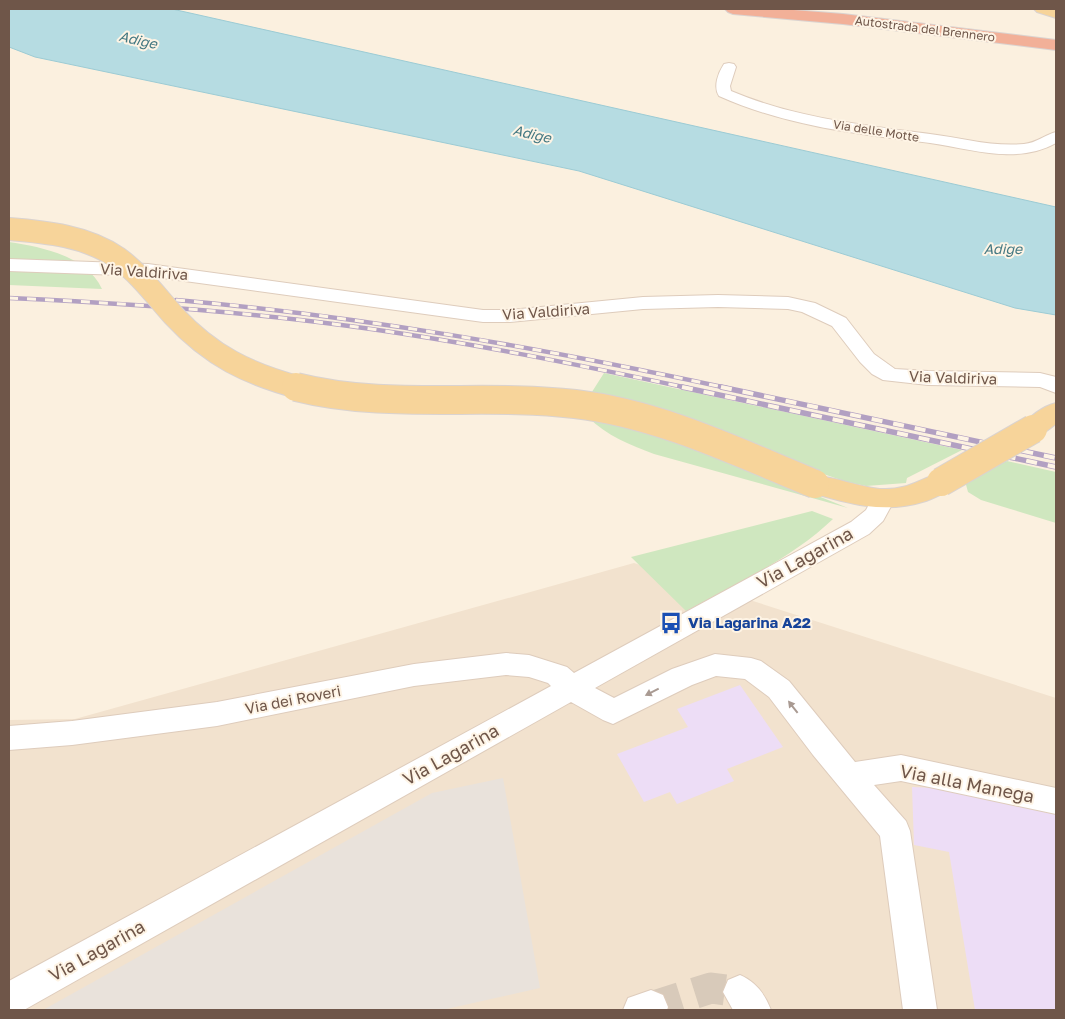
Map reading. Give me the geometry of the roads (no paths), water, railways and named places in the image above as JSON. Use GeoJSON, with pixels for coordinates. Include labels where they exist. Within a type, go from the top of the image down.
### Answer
{"type":"FeatureCollection","features":[{"type":"Feature","properties":{"kind":"highway","name":"Autostrada del Brennero"},"geometry":{"type":"LineString","coordinates":[[733,9],[1056,46]]}},
{"type":"Feature","properties":{"kind":"highway","name":"Autostrada del Brennero"},"geometry":{"type":"LineString","coordinates":[[802,9],[1056,36]]}},
{"type":"Feature","properties":{"kind":"main road"},"geometry":{"type":"LineString","coordinates":[[1042,9],[1056,13]]}},
{"type":"Feature","properties":{"kind":"main road"},"geometry":{"type":"LineString","coordinates":[[9,229],[53,234],[80,241],[117,258],[149,287],[200,342],[218,356],[246,372],[274,382],[350,398],[529,401],[606,408],[644,417],[682,430],[814,484],[863,496],[883,499],[919,494],[1033,429],[1056,411]]}},
{"type":"Feature","properties":{"kind":"street","name":"Via delle Motte"},"geometry":{"type":"LineString","coordinates":[[729,68],[723,86],[724,93],[762,108],[844,127],[1009,150],[1037,147],[1056,137]]}},
{"type":"Feature","properties":{"kind":"street","name":"Via Valdiriva"},"geometry":{"type":"LineString","coordinates":[[9,265],[148,270],[483,316],[510,316],[681,302],[788,303],[808,307],[839,322],[867,358],[879,369],[890,375],[928,378],[1040,380],[1051,382],[1056,386]]}},
{"type":"Feature","properties":{"kind":"street","name":"Via Lagarina"},"geometry":{"type":"LineString","coordinates":[[9,1000],[860,528],[875,516],[883,499]]}},
{"type":"Feature","properties":{"kind":"street","name":"Via dei Roveri"},"geometry":{"type":"LineString","coordinates":[[9,738],[72,733],[217,714],[414,675],[506,664],[529,666],[557,675],[571,688],[613,712],[682,677],[715,665],[752,669],[779,689],[849,776]]}},
{"type":"Feature","properties":{"kind":"street","name":"Via alla Manega"},"geometry":{"type":"LineString","coordinates":[[849,776],[901,768],[1056,801]]}},
{"type":"Feature","properties":{"kind":"street"},"geometry":{"type":"LineString","coordinates":[[849,776],[895,831],[920,1010]]}},
{"type":"Feature","properties":{"kind":"water","name":"Adige"},"geometry":{"type":"Polygon","coordinates":[[[9,9],[172,9],[1056,207],[1056,315],[1015,308],[579,171],[35,57],[9,47],[9,9]]]}},
{"type":"Feature","properties":{"kind":"tunnel"},"geometry":{"type":"LineString","coordinates":[[651,1007],[711,988],[740,992]]}},
{"type":"Feature","properties":{"kind":"railway"},"geometry":{"type":"LineString","coordinates":[[9,298],[179,308],[349,326],[518,354],[688,388]]}},
{"type":"Feature","properties":{"kind":"railway"},"geometry":{"type":"LineString","coordinates":[[176,300],[315,315],[453,335],[727,388]]}},
{"type":"Feature","properties":{"kind":"railway"},"geometry":{"type":"LineString","coordinates":[[682,387],[1056,467]]}},
{"type":"Feature","properties":{"kind":"railway"},"geometry":{"type":"LineString","coordinates":[[721,387],[1056,458]]}},
{"type":"Feature","properties":{"kind":"place","name":"Via Lagarina A22"},"geometry":{"type":"Point","coordinates":[671,623]}}]}
